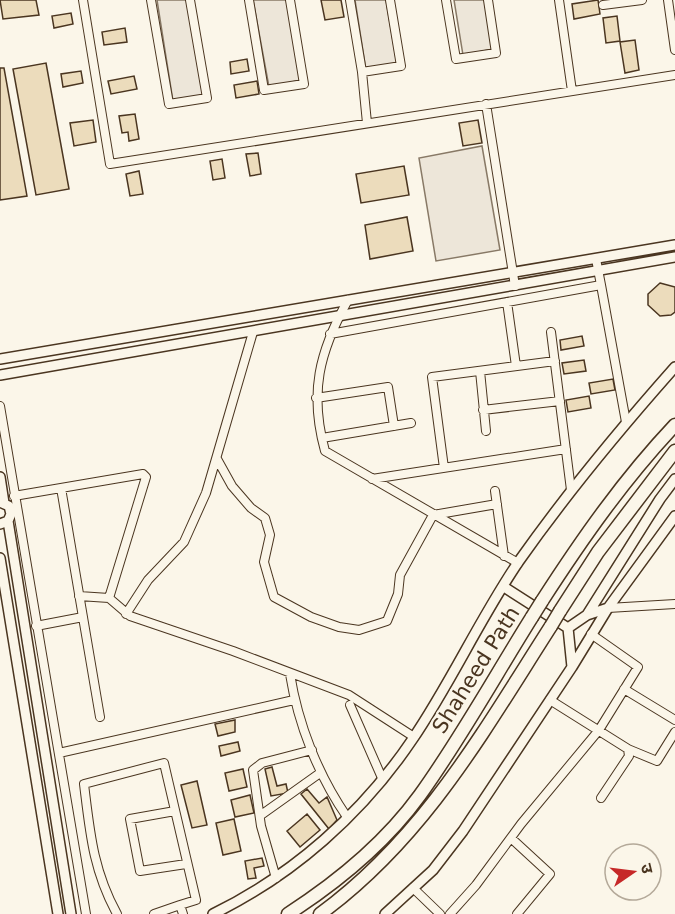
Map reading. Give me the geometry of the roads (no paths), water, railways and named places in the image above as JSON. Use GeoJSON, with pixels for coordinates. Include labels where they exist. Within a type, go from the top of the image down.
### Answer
{"type":"FeatureCollection","features":[{"type":"Feature","properties":{"kind":"highway","name":"Shaheed Path"},"geometry":{"type":"LineString","coordinates":[[288,914],[329,888],[364,856],[419,796],[585,535],[642,460],[675,425]]}},
{"type":"Feature","properties":{"kind":"highway","name":"Shaheed Path"},"geometry":{"type":"LineString","coordinates":[[320,914],[341,898],[401,843],[451,781],[598,552],[675,451]]}},
{"type":"Feature","properties":{"kind":"street"},"geometry":{"type":"LineString","coordinates":[[83,0],[110,164],[675,75]]}},
{"type":"Feature","properties":{"kind":"street"},"geometry":{"type":"LineString","coordinates":[[151,0],[169,104],[207,98],[190,0]]}},
{"type":"Feature","properties":{"kind":"street"},"geometry":{"type":"LineString","coordinates":[[249,0],[264,90],[304,84],[290,0]]}},
{"type":"Feature","properties":{"kind":"street"},"geometry":{"type":"LineString","coordinates":[[350,0],[362,72],[367,123]]}},
{"type":"Feature","properties":{"kind":"street"},"geometry":{"type":"LineString","coordinates":[[362,72],[401,66],[390,0]]}},
{"type":"Feature","properties":{"kind":"street"},"geometry":{"type":"LineString","coordinates":[[446,0],[456,59],[496,53],[488,0]]}},
{"type":"Feature","properties":{"kind":"street"},"geometry":{"type":"LineString","coordinates":[[559,0],[572,91]]}},
{"type":"Feature","properties":{"kind":"street"},"geometry":{"type":"LineString","coordinates":[[603,6],[637,0]]}},
{"type":"Feature","properties":{"kind":"street"},"geometry":{"type":"LineString","coordinates":[[668,0],[675,50]]}},
{"type":"Feature","properties":{"kind":"street"},"geometry":{"type":"LineString","coordinates":[[486,104],[515,286]]}},
{"type":"Feature","properties":{"kind":"street"},"geometry":{"type":"LineString","coordinates":[[0,359],[675,245]]}},
{"type":"Feature","properties":{"kind":"street"},"geometry":{"type":"LineString","coordinates":[[0,375],[675,257]]}},
{"type":"Feature","properties":{"kind":"street"},"geometry":{"type":"LineString","coordinates":[[596,259],[626,423]]}},
{"type":"Feature","properties":{"kind":"street"},"geometry":{"type":"LineString","coordinates":[[330,334],[601,285]]}},
{"type":"Feature","properties":{"kind":"street"},"geometry":{"type":"LineString","coordinates":[[348,300],[330,334],[317,380],[316,398],[325,451],[518,563]]}},
{"type":"Feature","properties":{"kind":"street"},"geometry":{"type":"LineString","coordinates":[[507,302],[516,366]]}},
{"type":"Feature","properties":{"kind":"street"},"geometry":{"type":"LineString","coordinates":[[277,312],[279,327]]}},
{"type":"Feature","properties":{"kind":"street"},"geometry":{"type":"LineString","coordinates":[[126,614],[148,580],[184,542],[206,493],[253,332]]}},
{"type":"Feature","properties":{"kind":"street"},"geometry":{"type":"LineString","coordinates":[[551,332],[571,490]]}},
{"type":"Feature","properties":{"kind":"street"},"geometry":{"type":"LineString","coordinates":[[444,468],[432,377],[555,361]]}},
{"type":"Feature","properties":{"kind":"street"},"geometry":{"type":"LineString","coordinates":[[213,914],[254,894],[318,847],[382,778],[414,737],[518,563],[571,490],[675,367]]}},
{"type":"Feature","properties":{"kind":"street"},"geometry":{"type":"LineString","coordinates":[[480,371],[486,431]]}},
{"type":"Feature","properties":{"kind":"street"},"geometry":{"type":"LineString","coordinates":[[316,398],[388,387],[394,426]]}},
{"type":"Feature","properties":{"kind":"street"},"geometry":{"type":"LineString","coordinates":[[483,410],[560,401]]}},
{"type":"Feature","properties":{"kind":"street"},"geometry":{"type":"LineString","coordinates":[[0,406],[86,914]]}},
{"type":"Feature","properties":{"kind":"street"},"geometry":{"type":"LineString","coordinates":[[322,438],[411,423]]}},
{"type":"Feature","properties":{"kind":"street"},"geometry":{"type":"LineString","coordinates":[[372,479],[566,449]]}},
{"type":"Feature","properties":{"kind":"street"},"geometry":{"type":"LineString","coordinates":[[217,459],[232,486],[251,508],[265,518],[270,535],[264,562],[274,597],[311,617],[339,627],[359,630],[387,621],[398,594],[400,575],[433,515]]}},
{"type":"Feature","properties":{"kind":"street"},"geometry":{"type":"LineString","coordinates":[[14,496],[143,474],[146,477],[110,598]]}},
{"type":"Feature","properties":{"kind":"street"},"geometry":{"type":"LineString","coordinates":[[0,477],[2,502],[11,510],[4,522],[71,914]]}},
{"type":"Feature","properties":{"kind":"street"},"geometry":{"type":"LineString","coordinates":[[587,615],[675,479]]}},
{"type":"Feature","properties":{"kind":"street"},"geometry":{"type":"LineString","coordinates":[[61,488],[100,717]]}},
{"type":"Feature","properties":{"kind":"street"},"geometry":{"type":"LineString","coordinates":[[495,491],[504,555]]}},
{"type":"Feature","properties":{"kind":"street"},"geometry":{"type":"LineString","coordinates":[[433,515],[497,504]]}},
{"type":"Feature","properties":{"kind":"street"},"geometry":{"type":"LineString","coordinates":[[385,914],[433,870],[463,831],[572,667],[608,608],[675,516]]}},
{"type":"Feature","properties":{"kind":"street"},"geometry":{"type":"LineString","coordinates":[[0,558],[58,914]]}},
{"type":"Feature","properties":{"kind":"street"},"geometry":{"type":"LineString","coordinates":[[611,575],[625,585]]}},
{"type":"Feature","properties":{"kind":"street"},"geometry":{"type":"LineString","coordinates":[[504,587],[568,628]]}},
{"type":"Feature","properties":{"kind":"street"},"geometry":{"type":"LineString","coordinates":[[80,596],[110,598],[126,614],[349,695],[414,737]]}},
{"type":"Feature","properties":{"kind":"street"},"geometry":{"type":"LineString","coordinates":[[568,628],[587,615],[608,608],[675,604]]}},
{"type":"Feature","properties":{"kind":"street"},"geometry":{"type":"LineString","coordinates":[[36,626],[83,617]]}},
{"type":"Feature","properties":{"kind":"street"},"geometry":{"type":"LineString","coordinates":[[568,628],[572,667]]}},
{"type":"Feature","properties":{"kind":"street"},"geometry":{"type":"LineString","coordinates":[[450,914],[599,730],[638,668],[591,634]]}},
{"type":"Feature","properties":{"kind":"street"},"geometry":{"type":"LineString","coordinates":[[290,674],[294,700],[320,773],[347,817]]}},
{"type":"Feature","properties":{"kind":"street"},"geometry":{"type":"LineString","coordinates":[[624,689],[675,720]]}},
{"type":"Feature","properties":{"kind":"street"},"geometry":{"type":"LineString","coordinates":[[58,753],[294,700]]}},
{"type":"Feature","properties":{"kind":"street"},"geometry":{"type":"LineString","coordinates":[[550,700],[628,748],[657,761],[675,732]]}},
{"type":"Feature","properties":{"kind":"street"},"geometry":{"type":"LineString","coordinates":[[350,705],[382,778]]}},
{"type":"Feature","properties":{"kind":"street"},"geometry":{"type":"LineString","coordinates":[[601,798],[628,756],[628,748]]}},
{"type":"Feature","properties":{"kind":"street"},"geometry":{"type":"LineString","coordinates":[[276,878],[261,826],[254,781],[255,767],[262,763],[312,750]]}},
{"type":"Feature","properties":{"kind":"street"},"geometry":{"type":"LineString","coordinates":[[117,914],[103,889],[93,854],[84,784],[164,763],[196,900],[181,910],[154,914]]}},
{"type":"Feature","properties":{"kind":"street"},"geometry":{"type":"LineString","coordinates":[[261,815],[320,773]]}},
{"type":"Feature","properties":{"kind":"street"},"geometry":{"type":"LineString","coordinates":[[175,811],[130,819],[140,871],[186,864]]}},
{"type":"Feature","properties":{"kind":"street"},"geometry":{"type":"LineString","coordinates":[[512,839],[550,874],[517,914]]}},
{"type":"Feature","properties":{"kind":"street"},"geometry":{"type":"LineString","coordinates":[[413,888],[440,914]]}}]}
